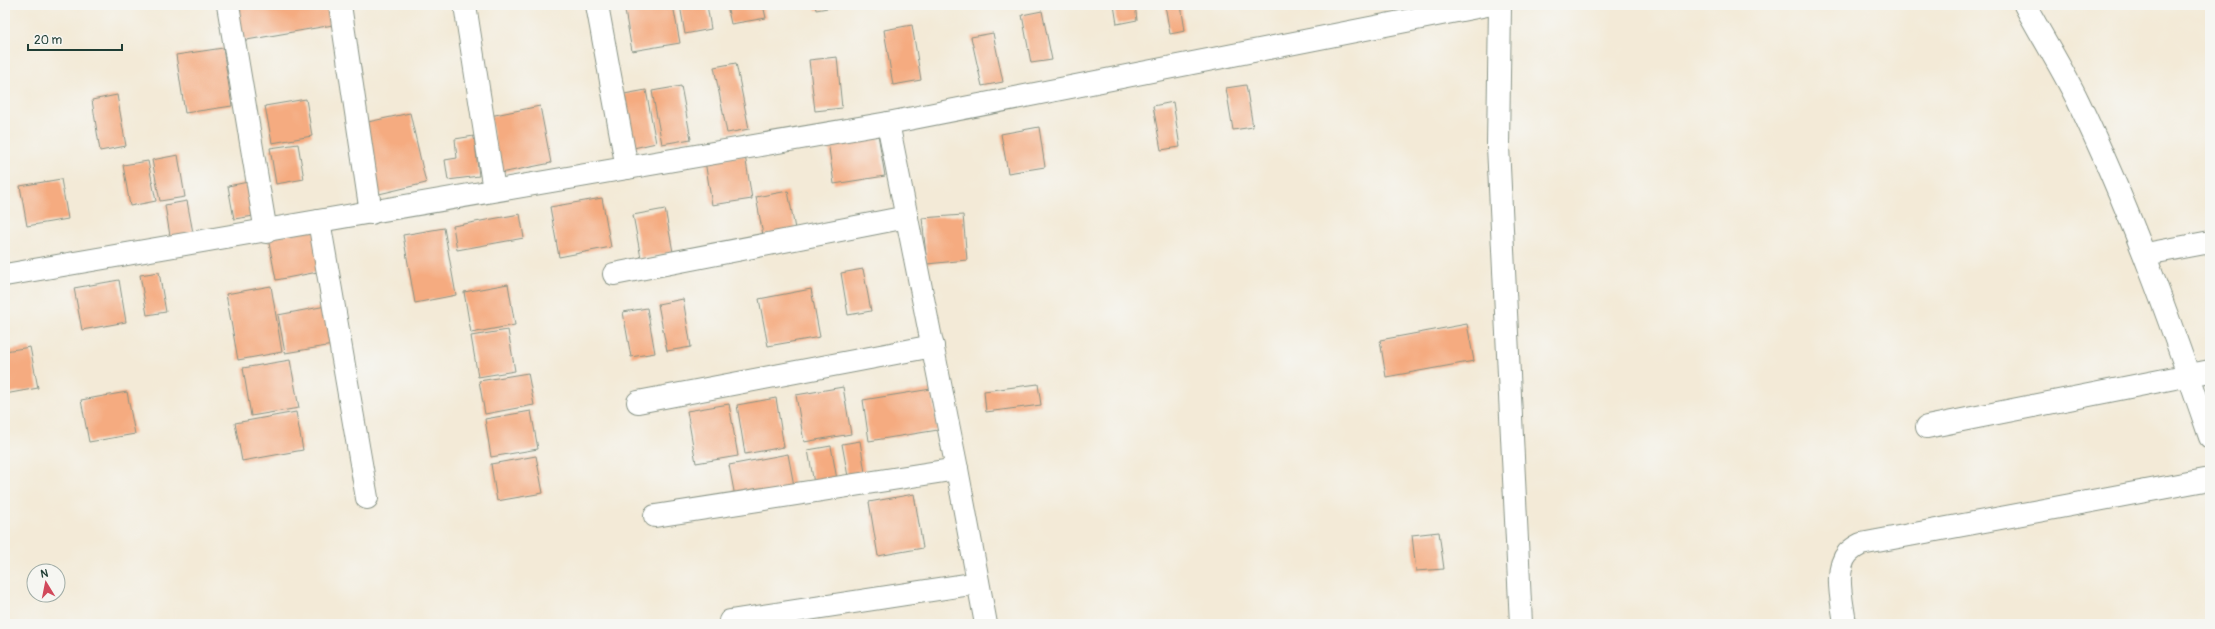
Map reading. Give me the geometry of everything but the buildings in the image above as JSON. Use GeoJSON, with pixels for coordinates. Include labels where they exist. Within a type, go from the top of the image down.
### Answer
{"type":"FeatureCollection","features":[{"type":"Feature","properties":{"kind":"street"},"geometry":{"type":"LineString","coordinates":[[228,5],[266,232]]}},
{"type":"Feature","properties":{"kind":"street"},"geometry":{"type":"LineString","coordinates":[[340,5],[371,213]]}},
{"type":"Feature","properties":{"kind":"street"},"geometry":{"type":"LineString","coordinates":[[465,5],[494,190]]}},
{"type":"Feature","properties":{"kind":"street"},"geometry":{"type":"LineString","coordinates":[[597,5],[627,168]]}},
{"type":"Feature","properties":{"kind":"street"},"geometry":{"type":"LineString","coordinates":[[5,275],[266,232],[319,221],[494,190],[888,124],[1487,5]]}},
{"type":"Feature","properties":{"kind":"street"},"geometry":{"type":"LineString","coordinates":[[1500,5],[1498,146],[1521,624]]}},
{"type":"Feature","properties":{"kind":"street"},"geometry":{"type":"LineString","coordinates":[[2025,5],[2077,99],[2146,254],[2210,437]]}},
{"type":"Feature","properties":{"kind":"street"},"geometry":{"type":"LineString","coordinates":[[888,124],[933,346],[986,624]]}},
{"type":"Feature","properties":{"kind":"street"},"geometry":{"type":"LineString","coordinates":[[614,274],[907,217]]}},
{"type":"Feature","properties":{"kind":"street"},"geometry":{"type":"LineString","coordinates":[[319,221],[367,498]]}},
{"type":"Feature","properties":{"kind":"street"},"geometry":{"type":"LineString","coordinates":[[2146,254],[2210,242]]}},
{"type":"Feature","properties":{"kind":"street"},"geometry":{"type":"LineString","coordinates":[[638,402],[933,346]]}},
{"type":"Feature","properties":{"kind":"street"},"geometry":{"type":"LineString","coordinates":[[1927,427],[2210,371]]}},
{"type":"Feature","properties":{"kind":"street"},"geometry":{"type":"LineString","coordinates":[[655,516],[957,469]]}},
{"type":"Feature","properties":{"kind":"street"},"geometry":{"type":"LineString","coordinates":[[1845,624],[1841,578],[1842,562],[1849,552],[1861,544],[2210,479]]}},
{"type":"Feature","properties":{"kind":"street"},"geometry":{"type":"LineString","coordinates":[[730,621],[978,582]]}}]}
